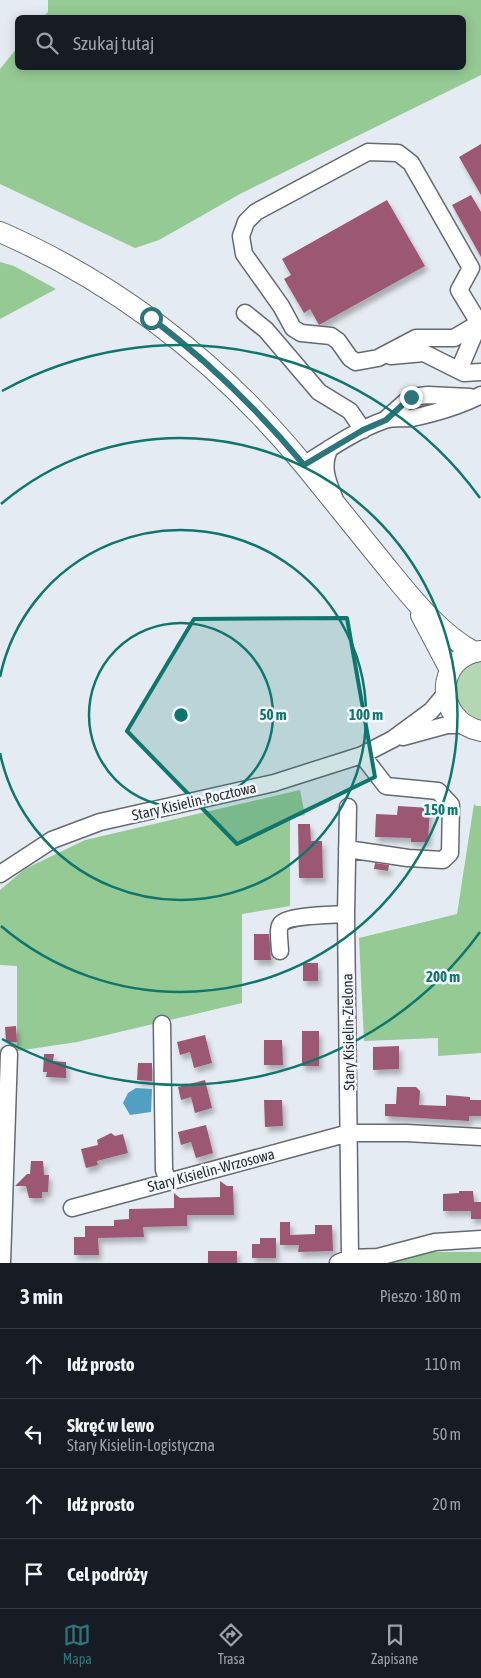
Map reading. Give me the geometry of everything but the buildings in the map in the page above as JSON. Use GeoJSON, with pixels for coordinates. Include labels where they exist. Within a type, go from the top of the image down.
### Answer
{"type":"FeatureCollection","features":[{"type":"Feature","properties":{"kind":"main road"},"geometry":{"type":"LineString","coordinates":[[0,232],[92,279],[120,296],[203,359],[269,424],[410,596],[456,640],[478,651]]}},
{"type":"Feature","properties":{"kind":"main road"},"geometry":{"type":"LineString","coordinates":[[410,596],[450,670]]}},
{"type":"Feature","properties":{"kind":"main road"},"geometry":{"type":"LineString","coordinates":[[472,728],[455,717],[448,705],[446,683],[450,670],[464,656],[478,651]]}},
{"type":"Feature","properties":{"kind":"street"},"geometry":{"type":"LineString","coordinates":[[480,323],[460,290],[476,268],[412,163],[398,153],[368,152],[256,212],[246,222],[241,236],[244,254],[281,306],[293,328],[301,333],[330,336],[338,341],[350,358],[356,362],[424,353],[464,373],[481,372]]}},
{"type":"Feature","properties":{"kind":"street"},"geometry":{"type":"LineString","coordinates":[[245,313],[266,330],[319,392],[350,411],[363,430]]}},
{"type":"Feature","properties":{"kind":"street"},"geometry":{"type":"LineString","coordinates":[[378,358],[416,338],[454,338],[480,323]]}},
{"type":"Feature","properties":{"kind":"street"},"geometry":{"type":"LineString","coordinates":[[459,370],[480,323]]}},
{"type":"Feature","properties":{"kind":"street"},"geometry":{"type":"LineString","coordinates":[[386,420],[411,397],[428,395],[479,396]]}},
{"type":"Feature","properties":{"kind":"street"},"geometry":{"type":"LineString","coordinates":[[304,465],[330,448],[386,420],[411,418],[456,407],[479,396]]}},
{"type":"Feature","properties":{"kind":"street"},"geometry":{"type":"LineString","coordinates":[[330,448],[325,461],[325,469],[339,508]]}},
{"type":"Feature","properties":{"kind":"street","name":"Stary Kisielin-Pocztowa"},"geometry":{"type":"LineString","coordinates":[[0,874],[52,840],[100,822],[274,783],[362,755],[393,739],[431,710],[446,693]]}},
{"type":"Feature","properties":{"kind":"street","name":"Stary Kisielin-Pocztowa"},"geometry":{"type":"LineString","coordinates":[[393,739],[447,725],[472,728]]}},
{"type":"Feature","properties":{"kind":"street"},"geometry":{"type":"LineString","coordinates":[[347,849],[408,858],[442,860],[450,853],[451,805],[438,791],[386,786],[362,755]]}},
{"type":"Feature","properties":{"kind":"street","name":"Stary Kisielin-Zielona"},"geometry":{"type":"LineString","coordinates":[[344,1261],[349,1133],[346,914],[348,806]]}},
{"type":"Feature","properties":{"kind":"street"},"geometry":{"type":"LineString","coordinates":[[280,951],[279,926],[282,922],[294,918],[346,914]]}},
{"type":"Feature","properties":{"kind":"street"},"geometry":{"type":"LineString","coordinates":[[162,1024],[164,1170],[168,1182]]}},
{"type":"Feature","properties":{"kind":"street"},"geometry":{"type":"LineString","coordinates":[[2,1263],[9,1054]]}},
{"type":"Feature","properties":{"kind":"street","name":"Stary Kisielin-Wrzosowa"},"geometry":{"type":"LineString","coordinates":[[72,1208],[349,1133],[406,1133],[481,1137]]}},
{"type":"Feature","properties":{"kind":"street"},"geometry":{"type":"LineString","coordinates":[[344,1261],[378,1257],[435,1242],[481,1239]]}},
{"type":"Feature","properties":{"kind":"highlighted area"},"geometry":{"type":"Polygon","coordinates":[[[347,618],[375,777],[237,844],[127,731],[194,619],[347,618]]]}},
{"type":"Feature","properties":{"kind":"green space"},"geometry":{"type":"Polygon","coordinates":[[[48,0],[481,0],[481,75],[240,194],[159,240],[135,248],[0,184],[0,69],[15,50],[15,70],[466,70],[466,15],[45,15],[48,12],[48,0]]]}},
{"type":"Feature","properties":{"kind":"green space"},"geometry":{"type":"Polygon","coordinates":[[[0,262],[14,266],[56,289],[0,319],[0,262]]]}},
{"type":"Feature","properties":{"kind":"green space"},"geometry":{"type":"Polygon","coordinates":[[[481,660],[481,724],[477,723],[456,702],[460,675],[467,667],[481,660]]]}},
{"type":"Feature","properties":{"kind":"green space"},"geometry":{"type":"Polygon","coordinates":[[[300,790],[305,815],[290,818],[290,906],[242,914],[242,1003],[77,1042],[17,1051],[17,966],[0,965],[0,890],[25,869],[85,840],[300,790]]]}},
{"type":"Feature","properties":{"kind":"green space"},"geometry":{"type":"Polygon","coordinates":[[[474,804],[481,806],[481,1053],[438,1056],[438,1038],[364,1041],[359,938],[457,914],[474,804]]]}},
{"type":"Feature","properties":{"kind":"green space"},"geometry":{"type":"Polygon","coordinates":[[[433,1252],[481,1252],[481,1263],[347,1263],[433,1252]]]}},
{"type":"Feature","properties":{"kind":"water"},"geometry":{"type":"Polygon","coordinates":[[[136,1088],[152,1089],[151,1112],[130,1115],[123,1103],[128,1093],[136,1088]]]}},
{"type":"Feature","properties":{"kind":"route"},"geometry":{"type":"LineString","coordinates":[[151,318],[203,359],[275,430],[304,465],[333,446],[386,420],[411,397]]}}]}
